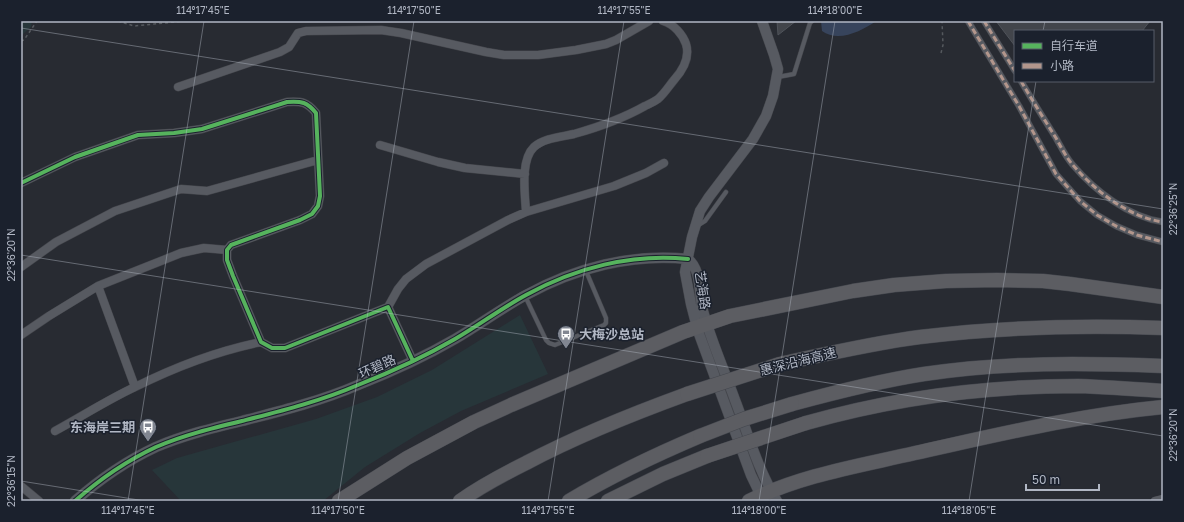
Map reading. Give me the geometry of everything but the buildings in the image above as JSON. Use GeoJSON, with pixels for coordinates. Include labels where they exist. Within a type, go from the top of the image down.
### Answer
{"type":"FeatureCollection","features":[{"type":"Feature","properties":{"kind":"highway"},"geometry":{"type":"LineString","coordinates":[[340,501],[408,458],[474,422],[702,325],[749,312],[830,295],[894,285],[946,281],[1043,281],[1159,296]]}},
{"type":"Feature","properties":{"kind":"highway","name":"惠深沿海高速"},"geometry":{"type":"LineString","coordinates":[[460,501],[472,492],[510,471],[563,444],[617,420],[687,394],[780,364],[848,349],[919,337],[986,330],[1056,326],[1163,328]]}},
{"type":"Feature","properties":{"kind":"highway"},"geometry":{"type":"LineString","coordinates":[[569,501],[598,484],[649,458],[700,436],[744,419],[858,386],[924,374],[989,367],[1058,364],[1163,366]]}},
{"type":"Feature","properties":{"kind":"highway"},"geometry":{"type":"LineString","coordinates":[[608,501],[663,474],[707,456],[806,423],[854,411],[900,402],[984,391],[1038,387],[1079,386],[1163,391]]}},
{"type":"Feature","properties":{"kind":"highway"},"geometry":{"type":"LineString","coordinates":[[764,498],[817,476],[1027,428],[1094,416],[1159,408]]}},
{"type":"Feature","properties":{"kind":"street"},"geometry":{"type":"LineString","coordinates":[[178,87],[280,52],[289,47],[298,33],[306,31],[381,30],[504,55],[538,55],[606,44],[649,21]]}},
{"type":"Feature","properties":{"kind":"street"},"geometry":{"type":"LineString","coordinates":[[526,212],[525,174],[528,157],[534,147],[544,141],[620,120],[658,98],[679,75],[686,60],[687,50],[685,41],[679,32],[664,21]]}},
{"type":"Feature","properties":{"kind":"street"},"geometry":{"type":"LineString","coordinates":[[688,259],[700,211],[745,150],[760,127],[770,104],[777,77],[776,62],[762,21]]}},
{"type":"Feature","properties":{"kind":"street"},"geometry":{"type":"LineString","coordinates":[[968,21],[1020,106],[1056,174],[1080,201],[1097,215],[1116,226],[1137,235],[1163,242]]}},
{"type":"Feature","properties":{"kind":"street"},"geometry":{"type":"LineString","coordinates":[[984,21],[1014,70]]}},
{"type":"Feature","properties":{"kind":"street"},"geometry":{"type":"LineString","coordinates":[[1022,82],[1071,163],[1095,187],[1109,199],[1126,208],[1144,217],[1163,222]]}},
{"type":"Feature","properties":{"kind":"street"},"geometry":{"type":"LineString","coordinates":[[21,183],[76,157],[138,135],[174,133],[202,129],[287,102],[299,101],[310,105],[316,113],[320,196],[318,206],[312,214],[300,220],[231,245],[226,250]]}},
{"type":"Feature","properties":{"kind":"street"},"geometry":{"type":"LineString","coordinates":[[380,145],[438,162],[465,168],[525,174]]}},
{"type":"Feature","properties":{"kind":"street"},"geometry":{"type":"LineString","coordinates":[[21,267],[56,242],[115,211],[181,189],[207,191],[318,160]]}},
{"type":"Feature","properties":{"kind":"street"},"geometry":{"type":"LineString","coordinates":[[226,250],[227,260],[233,276],[261,342],[272,348],[284,348],[388,307],[398,289],[406,279],[426,264],[526,212],[614,186],[646,173],[664,163]]}},
{"type":"Feature","properties":{"kind":"street"},"geometry":{"type":"LineString","coordinates":[[21,335],[98,286],[181,253],[204,248],[226,250]]}},
{"type":"Feature","properties":{"kind":"street","name":"环碧路"},"geometry":{"type":"LineString","coordinates":[[75,501],[111,472],[156,447],[195,433],[280,411],[330,396],[382,375],[454,340],[525,296],[559,279],[585,270],[636,259],[688,259]]}},
{"type":"Feature","properties":{"kind":"street","name":"艺海路"},"geometry":{"type":"LineString","coordinates":[[688,259],[692,262],[696,269],[701,301],[702,325],[751,475],[764,498]]}},
{"type":"Feature","properties":{"kind":"street"},"geometry":{"type":"LineString","coordinates":[[98,286],[135,387]]}},
{"type":"Feature","properties":{"kind":"street"},"geometry":{"type":"LineString","coordinates":[[388,307],[413,361]]}},
{"type":"Feature","properties":{"kind":"street"},"geometry":{"type":"LineString","coordinates":[[54,431],[135,387],[199,359],[231,348],[261,342]]}},
{"type":"Feature","properties":{"kind":"street"},"geometry":{"type":"LineString","coordinates":[[21,486],[39,501]]}},
{"type":"Feature","properties":{"kind":"street"},"geometry":{"type":"LineString","coordinates":[[1155,501],[1163,499]]}},
{"type":"Feature","properties":{"kind":"lane"},"geometry":{"type":"LineString","coordinates":[[777,77],[794,74],[812,21]]}},
{"type":"Feature","properties":{"kind":"lane"},"geometry":{"type":"LineString","coordinates":[[695,227],[705,221],[726,192]]}},
{"type":"Feature","properties":{"kind":"lane"},"geometry":{"type":"LineString","coordinates":[[525,296],[546,340],[551,344],[555,345],[604,325],[606,323],[606,318],[585,270]]}},
{"type":"Feature","properties":{"kind":"path"},"geometry":{"type":"LineString","coordinates":[[21,40],[24,40],[37,21]]}},
{"type":"Feature","properties":{"kind":"path"},"geometry":{"type":"LineString","coordinates":[[118,21],[134,26],[185,21]]}},
{"type":"Feature","properties":{"kind":"path"},"geometry":{"type":"LineString","coordinates":[[941,53],[943,45],[942,21]]}},
{"type":"Feature","properties":{"kind":"shaded area"},"geometry":{"type":"Polygon","coordinates":[[[21,21],[32,21],[31,27],[22,35],[21,21]]]}},
{"type":"Feature","properties":{"kind":"shaded area"},"geometry":{"type":"Polygon","coordinates":[[[520,315],[548,374],[461,411],[420,433],[365,467],[323,501],[181,501],[152,470],[177,458],[316,419],[377,397],[432,370],[520,315]]]}},
{"type":"Feature","properties":{"kind":"water"},"geometry":{"type":"Polygon","coordinates":[[[821,21],[876,21],[857,32],[842,36],[835,36],[822,31],[821,21]]]}},
{"type":"Feature","properties":{"kind":"marked path"},"geometry":{"type":"LineString","coordinates":[[968,21],[1019,106],[1056,174],[1080,201],[1097,215],[1116,226],[1137,235],[1163,242]]}},
{"type":"Feature","properties":{"kind":"marked path"},"geometry":{"type":"LineString","coordinates":[[984,21],[1014,69]]}},
{"type":"Feature","properties":{"kind":"marked path"},"geometry":{"type":"LineString","coordinates":[[1022,82],[1066,155],[1081,174],[1113,201],[1137,214],[1163,222]]}},
{"type":"Feature","properties":{"kind":"cycle path"},"geometry":{"type":"LineString","coordinates":[[21,183],[75,157],[138,135],[174,133],[202,129],[287,102],[307,104],[316,113],[320,196],[318,206],[312,214],[300,220],[231,245],[227,250],[227,260],[233,276],[261,342],[272,348],[285,348],[388,307],[413,361]]}},
{"type":"Feature","properties":{"kind":"cycle path"},"geometry":{"type":"LineString","coordinates":[[75,501],[114,471],[134,458],[156,447],[199,432],[315,401],[344,391],[407,364],[443,346],[517,300],[564,277],[584,270],[625,261],[646,258],[688,259]]}},
{"type":"Feature","properties":{"kind":"place","name":"大梅沙总站"},"geometry":{"type":"Point","coordinates":[566,349]}},
{"type":"Feature","properties":{"kind":"place","name":"东海岸三期"},"geometry":{"type":"Point","coordinates":[148,442]}}]}
